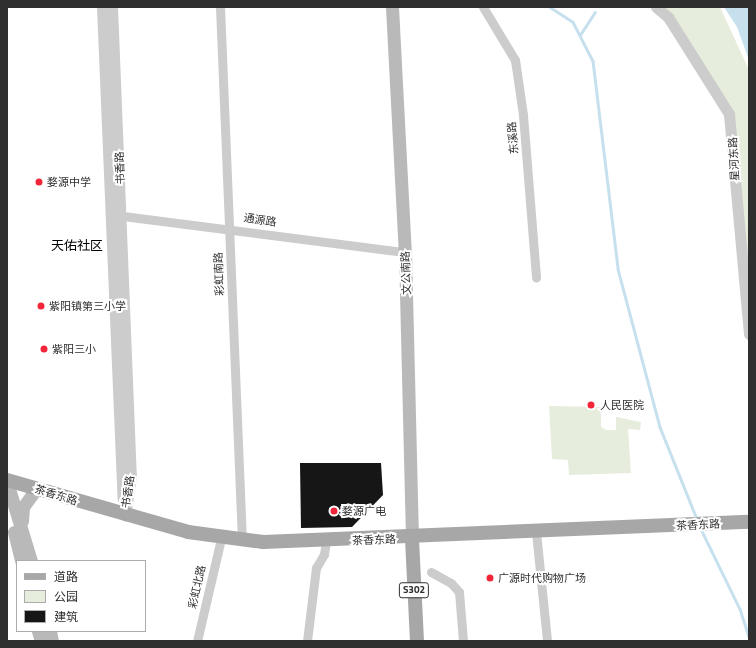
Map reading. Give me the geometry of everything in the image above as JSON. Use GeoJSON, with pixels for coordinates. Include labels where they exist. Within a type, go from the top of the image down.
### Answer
{"type":"FeatureCollection","features":[{"type":"Feature","properties":{"kind":"main road","name":"文公南路"},"geometry":{"type":"LineString","coordinates":[[392,7],[405,252],[412,538]]}},
{"type":"Feature","properties":{"kind":"main road","name":"茶香东路"},"geometry":{"type":"LineString","coordinates":[[7,481],[125,516],[221,538],[242,541],[326,542],[749,522]]}},
{"type":"Feature","properties":{"kind":"main road"},"geometry":{"type":"LineString","coordinates":[[7,481],[19,534],[21,560]]}},
{"type":"Feature","properties":{"kind":"main road"},"geometry":{"type":"LineString","coordinates":[[19,534],[23,507],[36,489]]}},
{"type":"Feature","properties":{"kind":"main road"},"geometry":{"type":"LineString","coordinates":[[7,498],[19,534],[31,560]]}},
{"type":"Feature","properties":{"kind":"main road"},"geometry":{"type":"LineString","coordinates":[[7,523],[19,534]]}},
{"type":"Feature","properties":{"kind":"main road","name":"S302"},"geometry":{"type":"LineString","coordinates":[[412,538],[417,641]]}},
{"type":"Feature","properties":{"kind":"street","name":"书香路"},"geometry":{"type":"LineString","coordinates":[[102,7],[131,475],[125,516]]}},
{"type":"Feature","properties":{"kind":"street","name":"书香路"},"geometry":{"type":"LineString","coordinates":[[112,7],[116,215]]}},
{"type":"Feature","properties":{"kind":"street","name":"彩虹南路"},"geometry":{"type":"LineString","coordinates":[[220,7],[242,541]]}},
{"type":"Feature","properties":{"kind":"street","name":"东溪路"},"geometry":{"type":"LineString","coordinates":[[483,7],[516,60],[536,277]]}},
{"type":"Feature","properties":{"kind":"street","name":"星河东路"},"geometry":{"type":"LineString","coordinates":[[656,7],[668,17],[729,114],[749,334]]}},
{"type":"Feature","properties":{"kind":"street","name":"通源路"},"geometry":{"type":"LineString","coordinates":[[116,215],[230,228],[405,252]]}},
{"type":"Feature","properties":{"kind":"street"},"geometry":{"type":"LineString","coordinates":[[536,532],[547,641]]}},
{"type":"Feature","properties":{"kind":"street","name":"彩虹北路"},"geometry":{"type":"LineString","coordinates":[[197,641],[221,538]]}},
{"type":"Feature","properties":{"kind":"street"},"geometry":{"type":"LineString","coordinates":[[307,641],[316,568],[324,554],[326,542]]}},
{"type":"Feature","properties":{"kind":"street"},"geometry":{"type":"LineString","coordinates":[[431,572],[451,582],[459,592],[463,641]]}},
{"type":"Feature","properties":{"kind":"green space"},"geometry":{"type":"Polygon","coordinates":[[[660,7],[720,7],[749,70],[749,340],[731,113],[660,7]]]}},
{"type":"Feature","properties":{"kind":"green space"},"geometry":{"type":"Polygon","coordinates":[[[549,406],[601,407],[601,427],[606,430],[616,430],[616,417],[641,422],[640,430],[628,429],[631,473],[569,475],[568,460],[552,459],[549,406]]]}},
{"type":"Feature","properties":{"kind":"water"},"geometry":{"type":"Polygon","coordinates":[[[724,7],[749,7],[749,60],[737,27],[724,7]]]}},
{"type":"Feature","properties":{"kind":"building","name":"婺源广电"},"geometry":{"type":"Polygon","coordinates":[[[300,463],[381,463],[383,495],[352,527],[301,528],[300,463]]]}},
{"type":"Feature","properties":{"kind":"waterway"},"geometry":{"type":"LineString","coordinates":[[550,7],[573,22],[593,61],[618,269],[660,427],[697,519]]}},
{"type":"Feature","properties":{"kind":"waterway"},"geometry":{"type":"LineString","coordinates":[[580,35],[595,12]]}},
{"type":"Feature","properties":{"kind":"waterway"},"geometry":{"type":"LineString","coordinates":[[701,529],[740,609],[749,636]]}},
{"type":"Feature","properties":{"kind":"place","name":"婺源中学"},"geometry":{"type":"Point","coordinates":[39,182]}},
{"type":"Feature","properties":{"kind":"place","name":"紫阳镇第三小学"},"geometry":{"type":"Point","coordinates":[41,306]}},
{"type":"Feature","properties":{"kind":"place","name":"紫阳三小"},"geometry":{"type":"Point","coordinates":[44,349]}},
{"type":"Feature","properties":{"kind":"place","name":"人民医院"},"geometry":{"type":"Point","coordinates":[591,405]}},
{"type":"Feature","properties":{"kind":"place","name":"婺源广电"},"geometry":{"type":"Point","coordinates":[334,511]}},
{"type":"Feature","properties":{"kind":"place","name":"广源时代购物广场"},"geometry":{"type":"Point","coordinates":[490,578]}},
{"type":"Feature","properties":{"kind":"district","name":"天佑社区"},"geometry":{"type":"Point","coordinates":[77,245]}}]}
